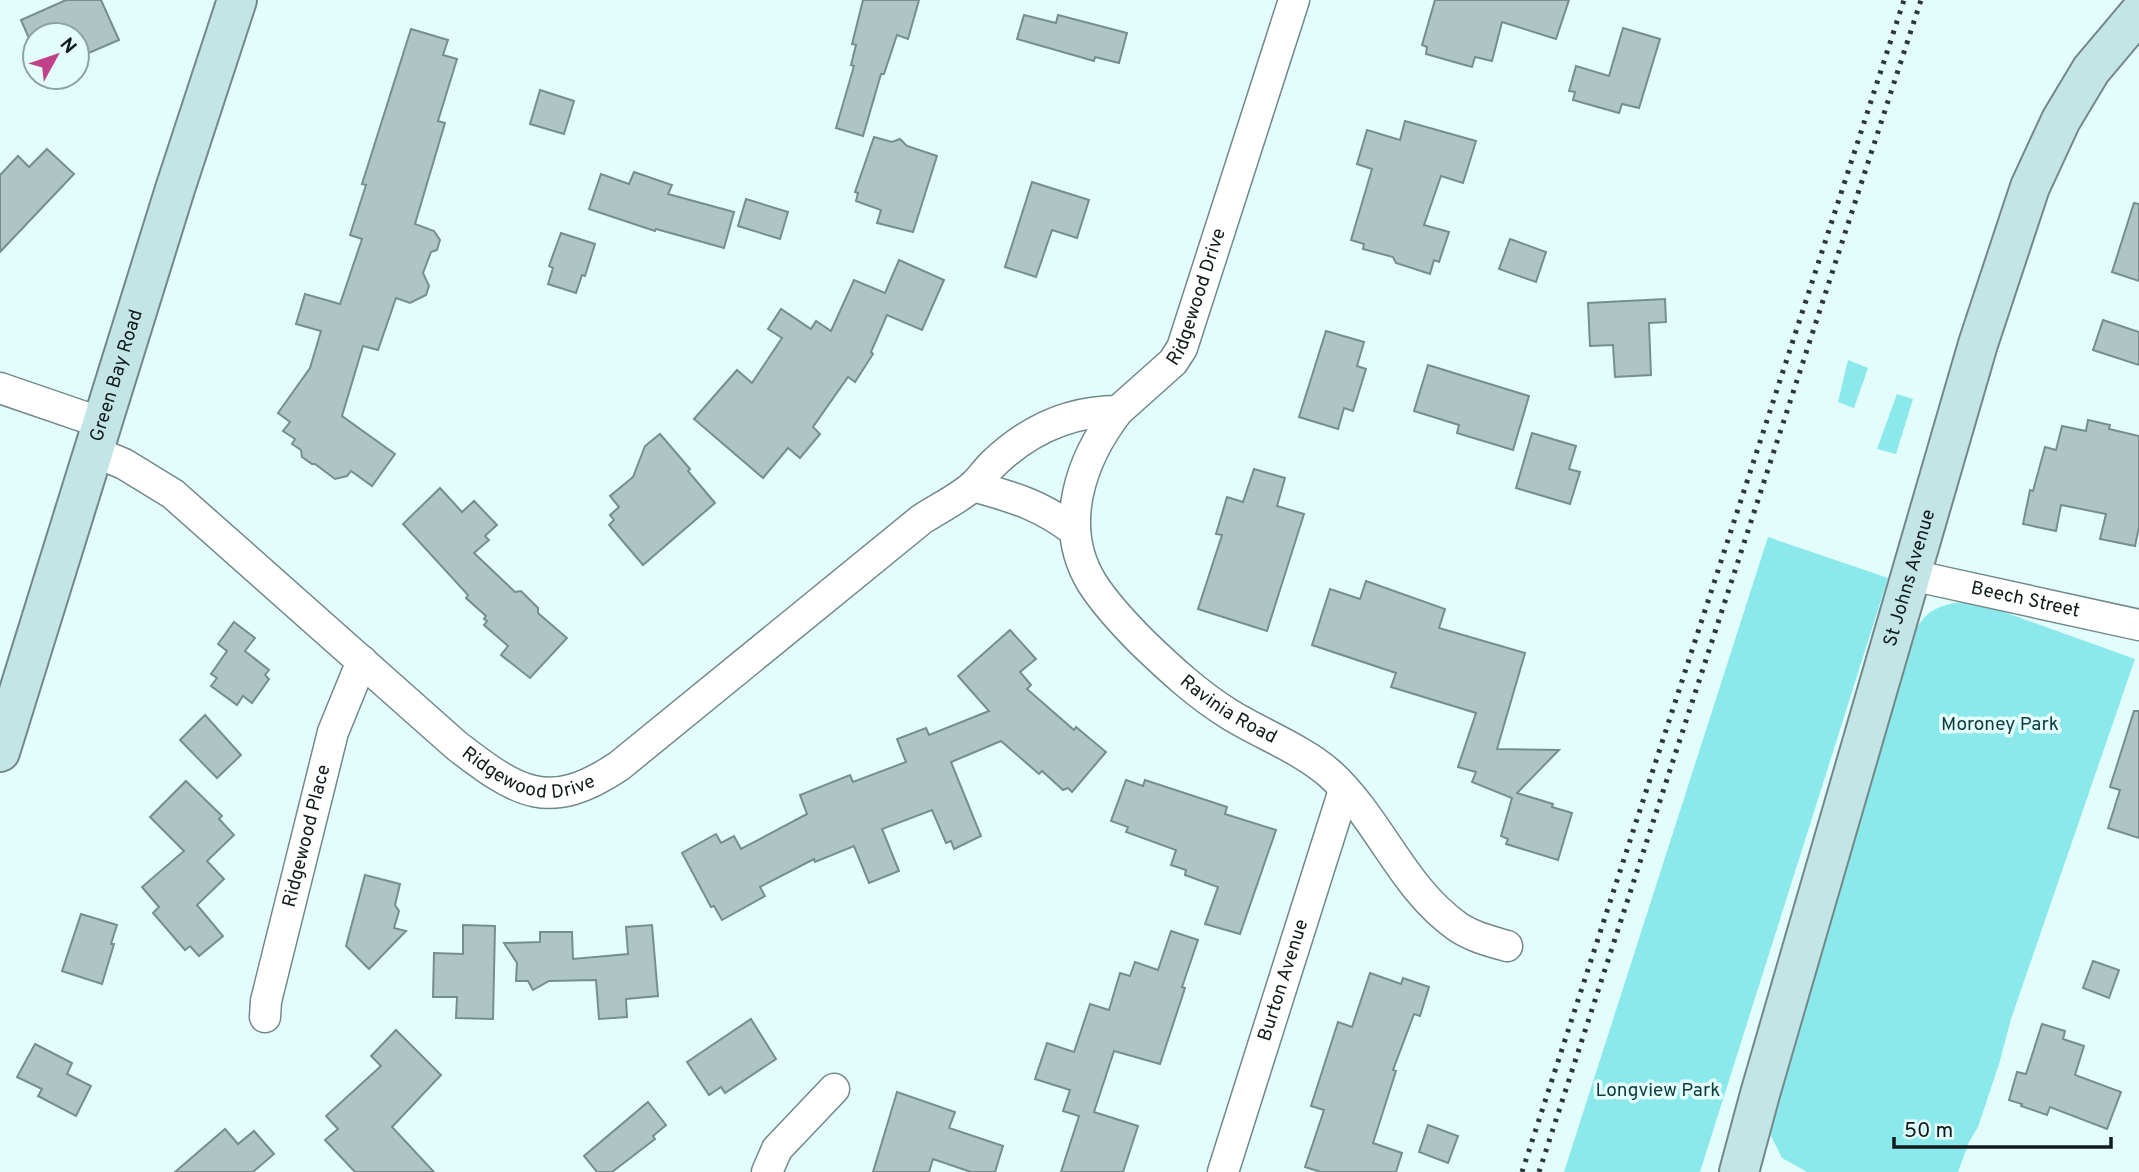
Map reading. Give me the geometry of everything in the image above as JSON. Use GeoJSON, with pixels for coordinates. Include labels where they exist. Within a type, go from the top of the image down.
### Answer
{"type":"FeatureCollection","features":[{"type":"Feature","properties":{"kind":"street","name":"Green Bay Road"},"geometry":{"type":"LineString","coordinates":[[0,752],[237,0]]}},
{"type":"Feature","properties":{"kind":"street","name":"Ridgewood Drive"},"geometry":{"type":"LineString","coordinates":[[0,388],[98,437],[124,464],[173,494],[457,746],[491,772],[522,788],[548,794],[575,791],[619,766],[922,519],[973,486],[1009,449],[1043,428],[1071,416],[1095,411],[1118,411],[1173,362],[1182,348],[1294,0]]}},
{"type":"Feature","properties":{"kind":"street","name":"St Johns Avenue"},"geometry":{"type":"LineString","coordinates":[[1748,1169],[1760,1094],[1979,344],[2030,187],[2061,120],[2091,70],[2139,13]]}},
{"type":"Feature","properties":{"kind":"street","name":"Ravinia Road"},"geometry":{"type":"LineString","coordinates":[[1118,411],[1104,429],[1083,474],[1075,504],[1075,531],[1081,558],[1091,581],[1129,629],[1171,670],[1231,715],[1317,763],[1344,790],[1418,890],[1438,910],[1459,927],[1478,937],[1507,946]]}},
{"type":"Feature","properties":{"kind":"street"},"geometry":{"type":"LineString","coordinates":[[973,486],[1025,501],[1052,514],[1075,531]]}},
{"type":"Feature","properties":{"kind":"street","name":"Beech Street"},"geometry":{"type":"LineString","coordinates":[[1911,575],[2139,625]]}},
{"type":"Feature","properties":{"kind":"street","name":"Ridgewood Place"},"geometry":{"type":"LineString","coordinates":[[265,1017],[266,1001],[333,732],[362,661]]}},
{"type":"Feature","properties":{"kind":"street","name":"Burton Avenue"},"geometry":{"type":"LineString","coordinates":[[1223,1172],[1344,790]]}},
{"type":"Feature","properties":{"kind":"street"},"geometry":{"type":"LineString","coordinates":[[767,1172],[777,1149],[834,1090]]}},
{"type":"Feature","properties":{"kind":"green space"},"geometry":{"type":"Polygon","coordinates":[[[1848,360],[1868,368],[1854,408],[1838,402],[1848,360]]]}},
{"type":"Feature","properties":{"kind":"green space"},"geometry":{"type":"Polygon","coordinates":[[[1897,394],[1913,399],[1896,454],[1877,449],[1897,394]]]}},
{"type":"Feature","properties":{"kind":"green space","name":"Longview Park"},"geometry":{"type":"Polygon","coordinates":[[[1768,537],[1888,578],[1700,1172],[1564,1172],[1768,537]]]}},
{"type":"Feature","properties":{"kind":"green space","name":"Moroney Park"},"geometry":{"type":"Polygon","coordinates":[[[1964,602],[1993,608],[2135,659],[2011,1019],[1978,1127],[1969,1142],[1958,1172],[1807,1172],[1782,1158],[1770,1134],[1914,634],[1934,610],[1964,602]]]}},
{"type":"Feature","properties":{"kind":"building"},"geometry":{"type":"Polygon","coordinates":[[[66,0],[101,0],[119,40],[91,52],[91,21],[21,20],[66,0]]]}},
{"type":"Feature","properties":{"kind":"building"},"geometry":{"type":"Polygon","coordinates":[[[863,0],[919,0],[908,39],[897,35],[884,74],[881,74],[863,136],[836,128],[854,66],[851,65],[856,45],[852,44],[863,0]]]}},
{"type":"Feature","properties":{"kind":"building"},"geometry":{"type":"Polygon","coordinates":[[[1435,0],[1569,0],[1556,39],[1502,22],[1492,61],[1475,57],[1472,67],[1426,54],[1427,47],[1422,45],[1435,0]]]}},
{"type":"Feature","properties":{"kind":"building"},"geometry":{"type":"Polygon","coordinates":[[[1024,15],[1056,23],[1058,15],[1127,33],[1119,63],[1095,57],[1094,61],[1017,39],[1024,15]]]}},
{"type":"Feature","properties":{"kind":"building"},"geometry":{"type":"Polygon","coordinates":[[[1623,28],[1660,39],[1639,108],[1622,104],[1619,113],[1573,100],[1575,92],[1569,91],[1576,66],[1609,76],[1623,28]]]}},
{"type":"Feature","properties":{"kind":"building"},"geometry":{"type":"Polygon","coordinates":[[[411,29],[448,40],[443,55],[457,59],[438,121],[445,123],[415,224],[434,231],[440,240],[437,250],[431,252],[423,273],[429,286],[426,295],[410,303],[396,298],[378,350],[363,346],[342,416],[395,454],[372,486],[351,471],[347,476],[335,479],[302,457],[301,450],[292,444],[295,439],[283,431],[290,422],[278,413],[310,368],[321,331],[296,324],[305,294],[340,304],[362,239],[350,235],[366,185],[362,184],[411,29]]]}},
{"type":"Feature","properties":{"kind":"building"},"geometry":{"type":"Polygon","coordinates":[[[540,90],[574,101],[564,134],[530,124],[540,90]]]}},
{"type":"Feature","properties":{"kind":"building"},"geometry":{"type":"Polygon","coordinates":[[[1405,121],[1476,141],[1463,183],[1441,176],[1424,225],[1449,232],[1439,262],[1434,260],[1430,274],[1396,263],[1393,257],[1363,249],[1364,244],[1351,240],[1372,169],[1357,164],[1367,130],[1400,140],[1405,121]]]}},
{"type":"Feature","properties":{"kind":"building"},"geometry":{"type":"Polygon","coordinates":[[[874,137],[892,142],[900,139],[907,146],[937,156],[913,232],[877,223],[881,210],[856,201],[858,193],[855,192],[874,137]]]}},
{"type":"Feature","properties":{"kind":"building"},"geometry":{"type":"Polygon","coordinates":[[[47,149],[74,174],[0,252],[0,175],[18,156],[29,167],[47,149]]]}},
{"type":"Feature","properties":{"kind":"building"},"geometry":{"type":"Polygon","coordinates":[[[634,172],[672,185],[668,194],[734,212],[724,248],[656,229],[655,231],[589,209],[601,174],[629,184],[634,172]]]}},
{"type":"Feature","properties":{"kind":"building"},"geometry":{"type":"Polygon","coordinates":[[[1032,182],[1089,200],[1077,238],[1052,230],[1036,277],[1005,267],[1032,182]]]}},
{"type":"Feature","properties":{"kind":"building"},"geometry":{"type":"Polygon","coordinates":[[[746,199],[788,212],[780,239],[738,226],[746,199]]]}},
{"type":"Feature","properties":{"kind":"building"},"geometry":{"type":"Polygon","coordinates":[[[2134,203],[2139,204],[2139,281],[2112,272],[2134,203]]]}},
{"type":"Feature","properties":{"kind":"building"},"geometry":{"type":"Polygon","coordinates":[[[561,233],[595,244],[585,276],[582,275],[576,293],[548,284],[553,268],[549,266],[561,233]]]}},
{"type":"Feature","properties":{"kind":"building"},"geometry":{"type":"Polygon","coordinates":[[[1510,239],[1546,252],[1536,282],[1499,269],[1510,239]]]}},
{"type":"Feature","properties":{"kind":"building"},"geometry":{"type":"Polygon","coordinates":[[[899,260],[944,280],[922,330],[887,315],[871,352],[873,354],[855,382],[848,377],[813,427],[820,434],[800,458],[788,448],[763,478],[694,419],[737,370],[752,383],[782,338],[768,329],[781,309],[811,329],[816,321],[831,331],[854,280],[885,293],[899,260]]]}},
{"type":"Feature","properties":{"kind":"building"},"geometry":{"type":"Polygon","coordinates":[[[1665,299],[1666,322],[1649,323],[1651,375],[1615,377],[1613,345],[1590,346],[1588,303],[1665,299]]]}},
{"type":"Feature","properties":{"kind":"building"},"geometry":{"type":"Polygon","coordinates":[[[2103,320],[2139,332],[2139,365],[2093,350],[2103,320]]]}},
{"type":"Feature","properties":{"kind":"building"},"geometry":{"type":"Polygon","coordinates":[[[1326,331],[1364,342],[1357,366],[1366,369],[1353,411],[1344,408],[1338,429],[1299,417],[1326,331]]]}},
{"type":"Feature","properties":{"kind":"building"},"geometry":{"type":"Polygon","coordinates":[[[1428,365],[1529,396],[1513,450],[1457,433],[1459,425],[1414,411],[1428,365]]]}},
{"type":"Feature","properties":{"kind":"building"},"geometry":{"type":"Polygon","coordinates":[[[2088,420],[2110,425],[2109,429],[2139,436],[2139,527],[2135,546],[2100,539],[2106,514],[2061,505],[2056,531],[2023,524],[2030,490],[2033,491],[2045,447],[2056,450],[2062,426],[2086,431],[2088,420]]]}},
{"type":"Feature","properties":{"kind":"building"},"geometry":{"type":"Polygon","coordinates":[[[1532,433],[1576,446],[1569,469],[1580,472],[1570,504],[1516,488],[1532,433]]]}},
{"type":"Feature","properties":{"kind":"building"},"geometry":{"type":"Polygon","coordinates":[[[660,434],[715,503],[643,565],[609,525],[614,520],[610,515],[619,507],[610,496],[633,477],[645,446],[660,434]]]}},
{"type":"Feature","properties":{"kind":"building"},"geometry":{"type":"Polygon","coordinates":[[[1254,469],[1285,478],[1277,506],[1304,514],[1267,631],[1198,609],[1222,535],[1216,534],[1227,497],[1243,502],[1254,469]]]}},
{"type":"Feature","properties":{"kind":"building"},"geometry":{"type":"Polygon","coordinates":[[[440,488],[462,512],[474,501],[497,525],[485,536],[489,540],[474,553],[515,592],[521,591],[538,608],[538,613],[567,638],[530,678],[501,655],[508,646],[484,625],[486,616],[466,598],[468,595],[403,524],[440,488]]]}},
{"type":"Feature","properties":{"kind":"building"},"geometry":{"type":"Polygon","coordinates":[[[1366,581],[1445,609],[1439,628],[1525,653],[1497,749],[1559,750],[1517,793],[1572,813],[1558,860],[1506,844],[1508,839],[1501,836],[1512,798],[1472,782],[1476,772],[1458,767],[1476,713],[1391,687],[1396,673],[1312,645],[1330,589],[1360,599],[1366,581]]]}},
{"type":"Feature","properties":{"kind":"building"},"geometry":{"type":"Polygon","coordinates":[[[234,622],[255,638],[245,651],[269,670],[265,675],[269,679],[252,703],[243,696],[237,705],[211,686],[217,678],[211,674],[227,651],[218,644],[234,622]]]}},
{"type":"Feature","properties":{"kind":"building"},"geometry":{"type":"Polygon","coordinates":[[[1010,630],[1036,659],[1020,672],[1031,685],[1027,689],[1074,730],[1076,727],[1106,752],[1072,792],[1068,788],[1063,790],[1042,771],[1039,774],[1001,741],[951,762],[981,836],[954,849],[951,841],[946,843],[932,810],[882,829],[899,871],[869,883],[854,846],[815,862],[814,859],[760,887],[765,896],[722,920],[714,906],[711,907],[682,853],[716,834],[721,843],[734,836],[741,849],[807,814],[800,795],[850,775],[853,782],[906,762],[897,739],[926,728],[929,735],[989,711],[958,676],[1010,630]]]}},
{"type":"Feature","properties":{"kind":"building"},"geometry":{"type":"Polygon","coordinates":[[[2134,711],[2139,711],[2139,838],[2108,828],[2120,790],[2110,787],[2134,711]]]}},
{"type":"Feature","properties":{"kind":"building"},"geometry":{"type":"Polygon","coordinates":[[[205,715],[241,755],[217,778],[180,740],[205,715]]]}},
{"type":"Feature","properties":{"kind":"building"},"geometry":{"type":"Polygon","coordinates":[[[1126,780],[1143,786],[1145,780],[1227,807],[1225,814],[1276,830],[1240,934],[1205,924],[1218,887],[1185,875],[1186,870],[1171,865],[1176,850],[1126,832],[1128,827],[1111,821],[1126,780]]]}},
{"type":"Feature","properties":{"kind":"building"},"geometry":{"type":"Polygon","coordinates":[[[186,781],[222,816],[219,819],[234,835],[207,861],[224,879],[197,905],[223,936],[199,956],[190,946],[185,950],[153,913],[159,907],[142,887],[184,851],[150,817],[186,781]]]}},
{"type":"Feature","properties":{"kind":"building"},"geometry":{"type":"Polygon","coordinates":[[[365,875],[400,884],[395,905],[399,911],[394,928],[406,931],[369,969],[346,946],[365,875]]]}},
{"type":"Feature","properties":{"kind":"building"},"geometry":{"type":"Polygon","coordinates":[[[81,914],[117,925],[102,984],[62,971],[81,914]]]}},
{"type":"Feature","properties":{"kind":"building"},"geometry":{"type":"Polygon","coordinates":[[[463,925],[495,926],[493,1019],[456,1018],[457,997],[433,997],[434,953],[463,954],[463,925]]]}},
{"type":"Feature","properties":{"kind":"building"},"geometry":{"type":"Polygon","coordinates":[[[652,925],[658,996],[626,999],[627,1017],[599,1019],[596,980],[549,981],[533,990],[528,981],[516,981],[517,963],[504,943],[540,942],[540,932],[572,932],[573,959],[628,954],[626,927],[652,925]]]}},
{"type":"Feature","properties":{"kind":"building"},"geometry":{"type":"Polygon","coordinates":[[[1171,931],[1198,940],[1160,1064],[1114,1051],[1094,1112],[1138,1126],[1123,1172],[1061,1172],[1079,1116],[1063,1111],[1070,1090],[1035,1079],[1047,1043],[1074,1052],[1090,1004],[1109,1010],[1120,973],[1130,976],[1135,962],[1158,970],[1171,931]]]}},
{"type":"Feature","properties":{"kind":"building"},"geometry":{"type":"Polygon","coordinates":[[[2093,961],[2119,970],[2109,998],[2083,988],[2093,961]]]}},
{"type":"Feature","properties":{"kind":"building"},"geometry":{"type":"Polygon","coordinates":[[[1370,973],[1401,984],[1403,978],[1429,987],[1420,1016],[1414,1014],[1393,1070],[1396,1071],[1373,1143],[1402,1153],[1396,1172],[1321,1172],[1305,1167],[1324,1110],[1311,1106],[1338,1022],[1352,1027],[1370,973]]]}},
{"type":"Feature","properties":{"kind":"building"},"geometry":{"type":"Polygon","coordinates":[[[751,1019],[776,1059],[725,1093],[721,1087],[709,1095],[687,1062],[751,1019]]]}},
{"type":"Feature","properties":{"kind":"building"},"geometry":{"type":"Polygon","coordinates":[[[2042,1024],[2065,1031],[2063,1039],[2084,1046],[2075,1075],[2121,1092],[2107,1129],[2050,1107],[2047,1115],[2009,1100],[2017,1072],[2026,1074],[2042,1024]]]}},
{"type":"Feature","properties":{"kind":"building"},"geometry":{"type":"Polygon","coordinates":[[[396,1030],[441,1075],[392,1127],[434,1172],[355,1172],[325,1140],[338,1129],[326,1116],[381,1066],[371,1056],[396,1030]]]}},
{"type":"Feature","properties":{"kind":"building"},"geometry":{"type":"Polygon","coordinates":[[[35,1044],[72,1063],[67,1074],[91,1086],[76,1116],[38,1096],[42,1089],[17,1077],[35,1044]]]}},
{"type":"Feature","properties":{"kind":"building"},"geometry":{"type":"Polygon","coordinates":[[[897,1092],[955,1112],[949,1128],[1003,1146],[995,1172],[971,1172],[933,1159],[929,1172],[873,1172],[897,1092]]]}},
{"type":"Feature","properties":{"kind":"building"},"geometry":{"type":"Polygon","coordinates":[[[648,1102],[666,1125],[653,1136],[655,1139],[612,1172],[597,1172],[584,1156],[648,1102]]]}},
{"type":"Feature","properties":{"kind":"building"},"geometry":{"type":"Polygon","coordinates":[[[1428,1125],[1458,1136],[1448,1163],[1419,1152],[1428,1125]]]}},
{"type":"Feature","properties":{"kind":"building"},"geometry":{"type":"Polygon","coordinates":[[[225,1129],[238,1144],[254,1131],[274,1154],[253,1172],[175,1172],[225,1129]]]}},
{"type":"Feature","properties":{"kind":"railway"},"geometry":{"type":"LineString","coordinates":[[1522,1172],[1904,0]]}},
{"type":"Feature","properties":{"kind":"railway"},"geometry":{"type":"LineString","coordinates":[[1539,1172],[1921,0]]}}]}
